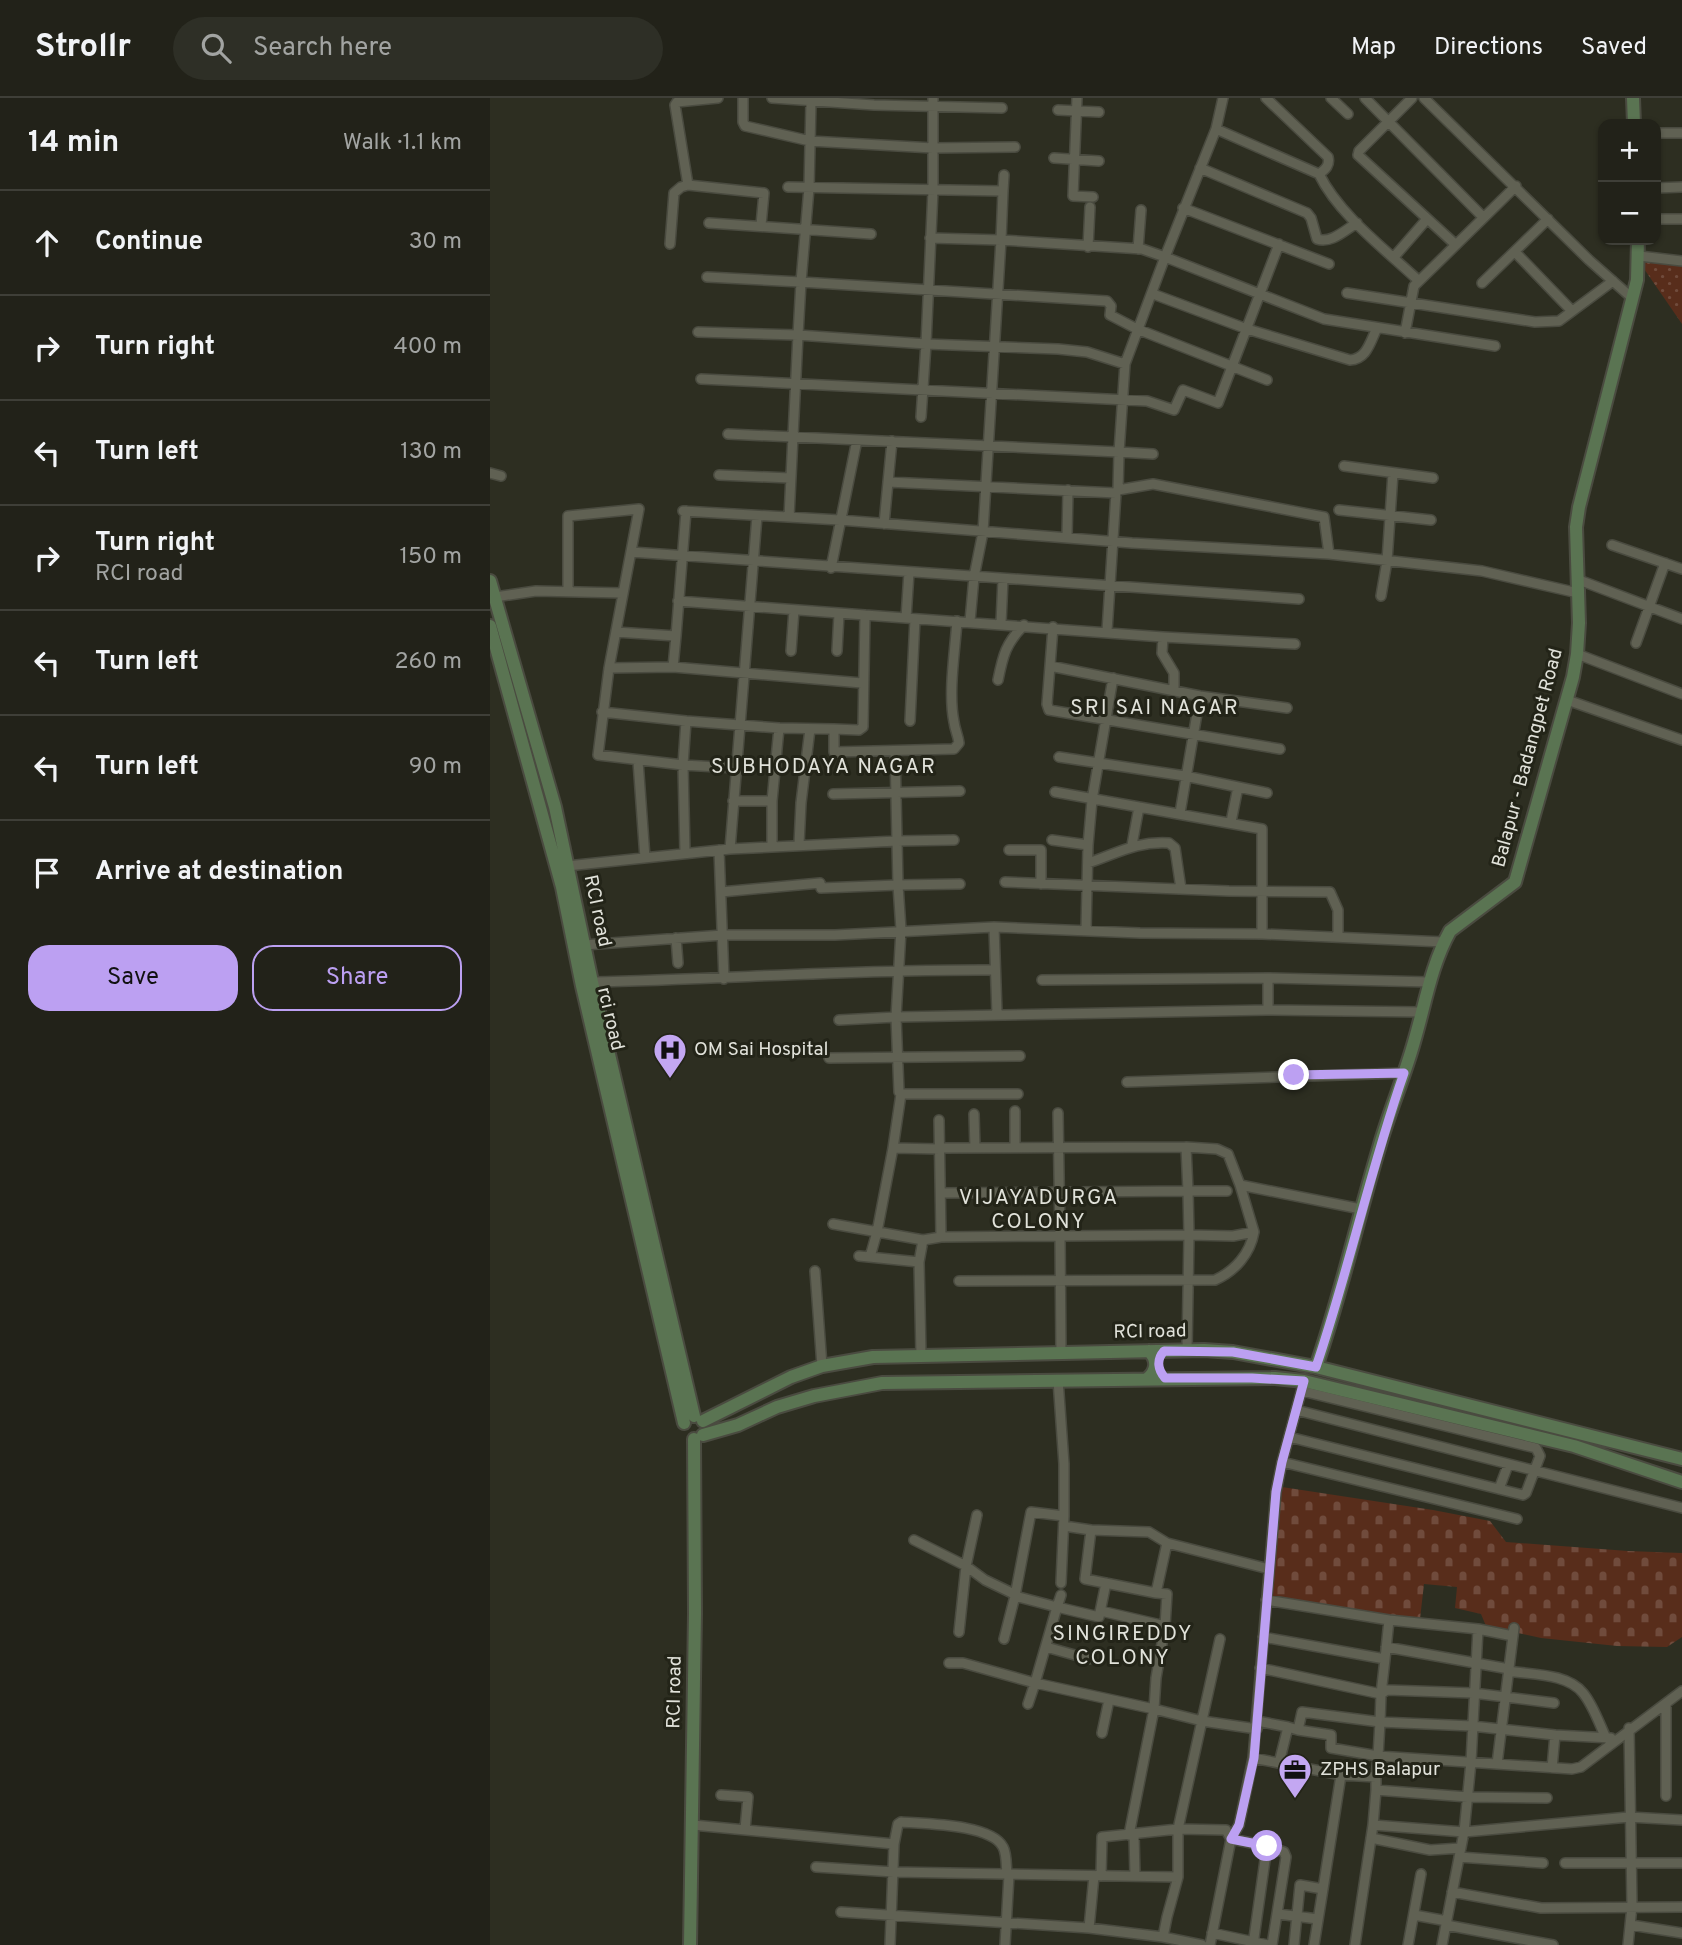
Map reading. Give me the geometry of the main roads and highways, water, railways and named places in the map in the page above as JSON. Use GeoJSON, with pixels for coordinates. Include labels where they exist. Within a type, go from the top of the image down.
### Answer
{"type":"FeatureCollection","features":[{"type":"Feature","properties":{"kind":"main road"},"geometry":{"type":"LineString","coordinates":[[1633,98],[1634,119]]}},
{"type":"Feature","properties":{"kind":"main road","name":"Balapur - Badangpet Road"},"geometry":{"type":"LineString","coordinates":[[1316,1367],[1341,1290],[1379,1146],[1444,942],[1450,931],[1515,882],[1567,700],[1577,654],[1576,527],[1637,280],[1638,245]]}},
{"type":"Feature","properties":{"kind":"main road","name":"RCI road"},"geometry":{"type":"LineString","coordinates":[[490,581],[495,597],[496,631],[555,807],[592,982],[594,1015],[695,1427],[690,1945]]}},
{"type":"Feature","properties":{"kind":"main road","name":"rci road"},"geometry":{"type":"LineString","coordinates":[[496,631],[594,1015]]}},
{"type":"Feature","properties":{"kind":"main road","name":"RCI road"},"geometry":{"type":"LineString","coordinates":[[695,1427],[759,1392],[822,1366],[873,1357],[1187,1350],[1233,1352],[1316,1367],[1682,1459]]}},
{"type":"Feature","properties":{"kind":"main road"},"geometry":{"type":"LineString","coordinates":[[1164,1351],[1159,1359],[1159,1367],[1165,1378]]}},
{"type":"Feature","properties":{"kind":"main road"},"geometry":{"type":"LineString","coordinates":[[1147,1379],[1155,1368],[1155,1359],[1149,1352]]}},
{"type":"Feature","properties":{"kind":"main road"},"geometry":{"type":"LineString","coordinates":[[695,1427],[738,1425],[778,1407],[847,1388],[882,1383],[1252,1378],[1303,1386],[1574,1446],[1682,1482]]}},
{"type":"Feature","properties":{"kind":"place","name":"OM Sai Hospital"},"geometry":{"type":"Point","coordinates":[670,1080]}},
{"type":"Feature","properties":{"kind":"place","name":"ZPHS Balapur"},"geometry":{"type":"Point","coordinates":[1295,1800]}},
{"type":"Feature","properties":{"kind":"district","name":"SRI SAI NAGAR"},"geometry":{"type":"Point","coordinates":[1155,708]}},
{"type":"Feature","properties":{"kind":"district","name":"SUBHODAYA NAGAR"},"geometry":{"type":"Point","coordinates":[824,767]}},
{"type":"Feature","properties":{"kind":"district","name":"VIJAYADURGA COLONY"},"geometry":{"type":"Point","coordinates":[1039,1210]}},
{"type":"Feature","properties":{"kind":"district","name":"SINGIREDDY COLONY"},"geometry":{"type":"Point","coordinates":[1123,1646]}}]}
